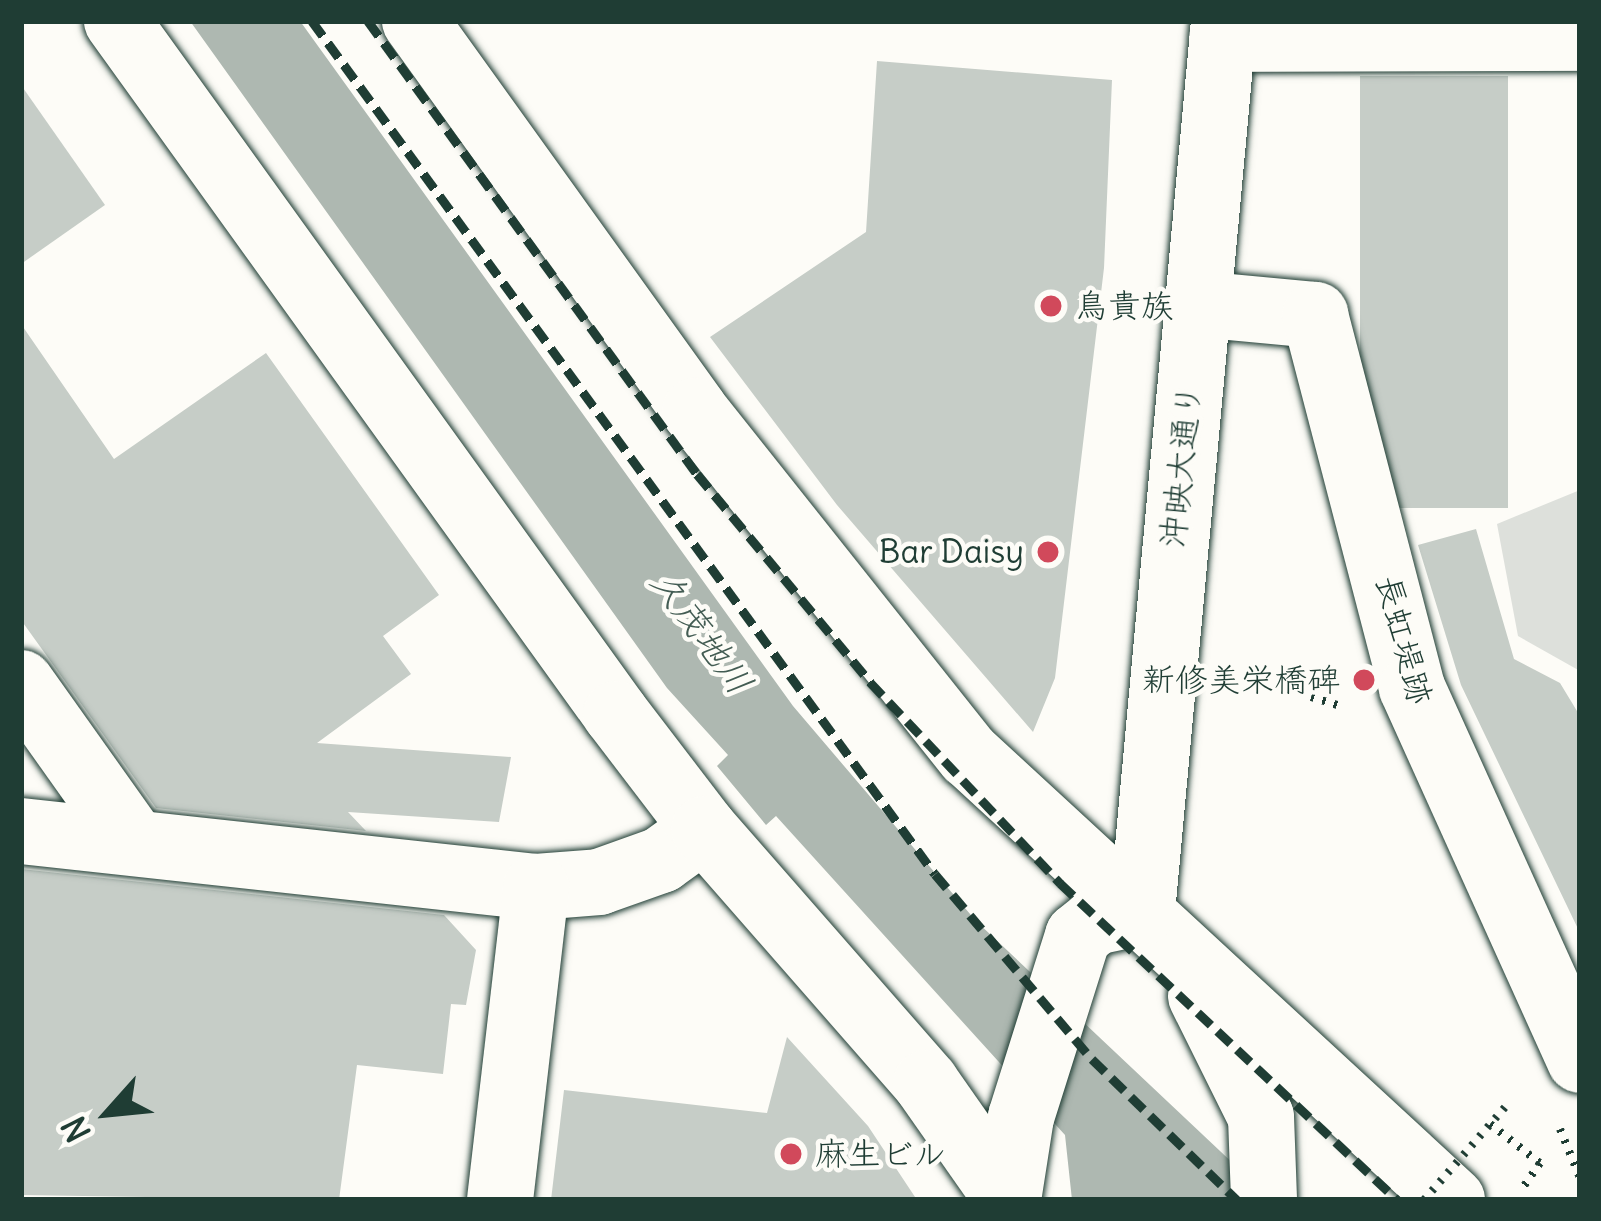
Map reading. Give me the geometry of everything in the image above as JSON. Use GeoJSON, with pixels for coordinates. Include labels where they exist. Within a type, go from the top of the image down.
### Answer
{"type":"FeatureCollection","features":[{"type":"Feature","properties":{"kind":"street"},"geometry":{"type":"LineString","coordinates":[[117,21],[704,829],[926,1082],[1008,1200]]}},
{"type":"Feature","properties":{"kind":"street"},"geometry":{"type":"LineString","coordinates":[[415,21],[695,411],[955,738],[1023,813],[1142,912],[1452,1200]]}},
{"type":"Feature","properties":{"kind":"street"},"geometry":{"type":"LineString","coordinates":[[1223,30],[1580,38]]}},
{"type":"Feature","properties":{"kind":"street","name":"沖映大通り"},"geometry":{"type":"LineString","coordinates":[[1142,912],[1223,30]]}},
{"type":"Feature","properties":{"kind":"street","name":"長虹堤跡"},"geometry":{"type":"LineString","coordinates":[[1197,304],[1315,315],[1412,688],[1580,1060]]}},
{"type":"Feature","properties":{"kind":"street"},"geometry":{"type":"LineString","coordinates":[[21,683],[134,842]]}},
{"type":"Feature","properties":{"kind":"street"},"geometry":{"type":"LineString","coordinates":[[21,830],[536,887],[599,882],[640,868],[704,829]]}},
{"type":"Feature","properties":{"kind":"street"},"geometry":{"type":"LineString","coordinates":[[500,1200],[536,887]]}},
{"type":"Feature","properties":{"kind":"street"},"geometry":{"type":"LineString","coordinates":[[1008,1200],[1021,1117],[1078,936],[1095,922],[1142,912]]}},
{"type":"Feature","properties":{"kind":"street"},"geometry":{"type":"LineString","coordinates":[[1142,912],[1213,1013],[1261,1118],[1264,1200]]}},
{"type":"Feature","properties":{"kind":"path"},"geometry":{"type":"LineString","coordinates":[[1424,1200],[1506,1106]]}},
{"type":"Feature","properties":{"kind":"path"},"geometry":{"type":"LineString","coordinates":[[1490,1124],[1540,1163],[1524,1186]]}},
{"type":"Feature","properties":{"kind":"shaded area"},"geometry":{"type":"Polygon","coordinates":[[[1580,490],[1580,671],[1518,636],[1497,524],[1580,490]]]}},
{"type":"Feature","properties":{"kind":"water","name":"久茂地川"},"geometry":{"type":"Polygon","coordinates":[[[190,21],[300,21],[793,706],[976,921],[1272,1200],[1072,1200],[1065,1135],[776,816],[766,825],[717,766],[728,755],[667,688],[190,21]]]}},
{"type":"Feature","properties":{"kind":"building"},"geometry":{"type":"Polygon","coordinates":[[[877,61],[1112,80],[1104,268],[1055,678],[1033,732],[837,505],[710,337],[866,232],[877,61]]]}},
{"type":"Feature","properties":{"kind":"building"},"geometry":{"type":"Polygon","coordinates":[[[1360,76],[1508,76],[1508,508],[1360,508],[1360,76]]]}},
{"type":"Feature","properties":{"kind":"building"},"geometry":{"type":"Polygon","coordinates":[[[21,85],[105,205],[21,264],[21,85]]]}},
{"type":"Feature","properties":{"kind":"building"},"geometry":{"type":"Polygon","coordinates":[[[21,324],[114,459],[266,353],[439,595],[383,636],[411,674],[317,743],[511,757],[499,822],[348,812],[366,831],[156,808],[21,620],[21,324]]]}},
{"type":"Feature","properties":{"kind":"building"},"geometry":{"type":"Polygon","coordinates":[[[1476,529],[1514,659],[1560,683],[1580,716],[1580,933],[1461,685],[1418,545],[1476,529]]]}},
{"type":"Feature","properties":{"kind":"building"},"geometry":{"type":"Polygon","coordinates":[[[21,869],[444,915],[476,950],[466,1005],[451,1004],[443,1074],[357,1065],[339,1200],[21,1195],[21,869]]]}},
{"type":"Feature","properties":{"kind":"building"},"geometry":{"type":"Polygon","coordinates":[[[787,1037],[868,1126],[917,1200],[551,1200],[564,1090],[767,1113],[787,1037]]]}},
{"type":"Feature","properties":{"kind":"railway"},"geometry":{"type":"LineString","coordinates":[[312,21],[935,874],[1092,1059],[1237,1200]]}},
{"type":"Feature","properties":{"kind":"railway"},"geometry":{"type":"LineString","coordinates":[[368,21],[697,474],[870,682],[1060,883],[1397,1200]]}},
{"type":"Feature","properties":{"kind":"place","name":"鳥貴族"},"geometry":{"type":"Point","coordinates":[1051,306]}},
{"type":"Feature","properties":{"kind":"place","name":"Bar Daisy"},"geometry":{"type":"Point","coordinates":[1048,552]}},
{"type":"Feature","properties":{"kind":"place","name":"新修美栄橋碑"},"geometry":{"type":"Point","coordinates":[1364,680]}},
{"type":"Feature","properties":{"kind":"place","name":"麻生ビル"},"geometry":{"type":"Point","coordinates":[791,1154]}}]}
